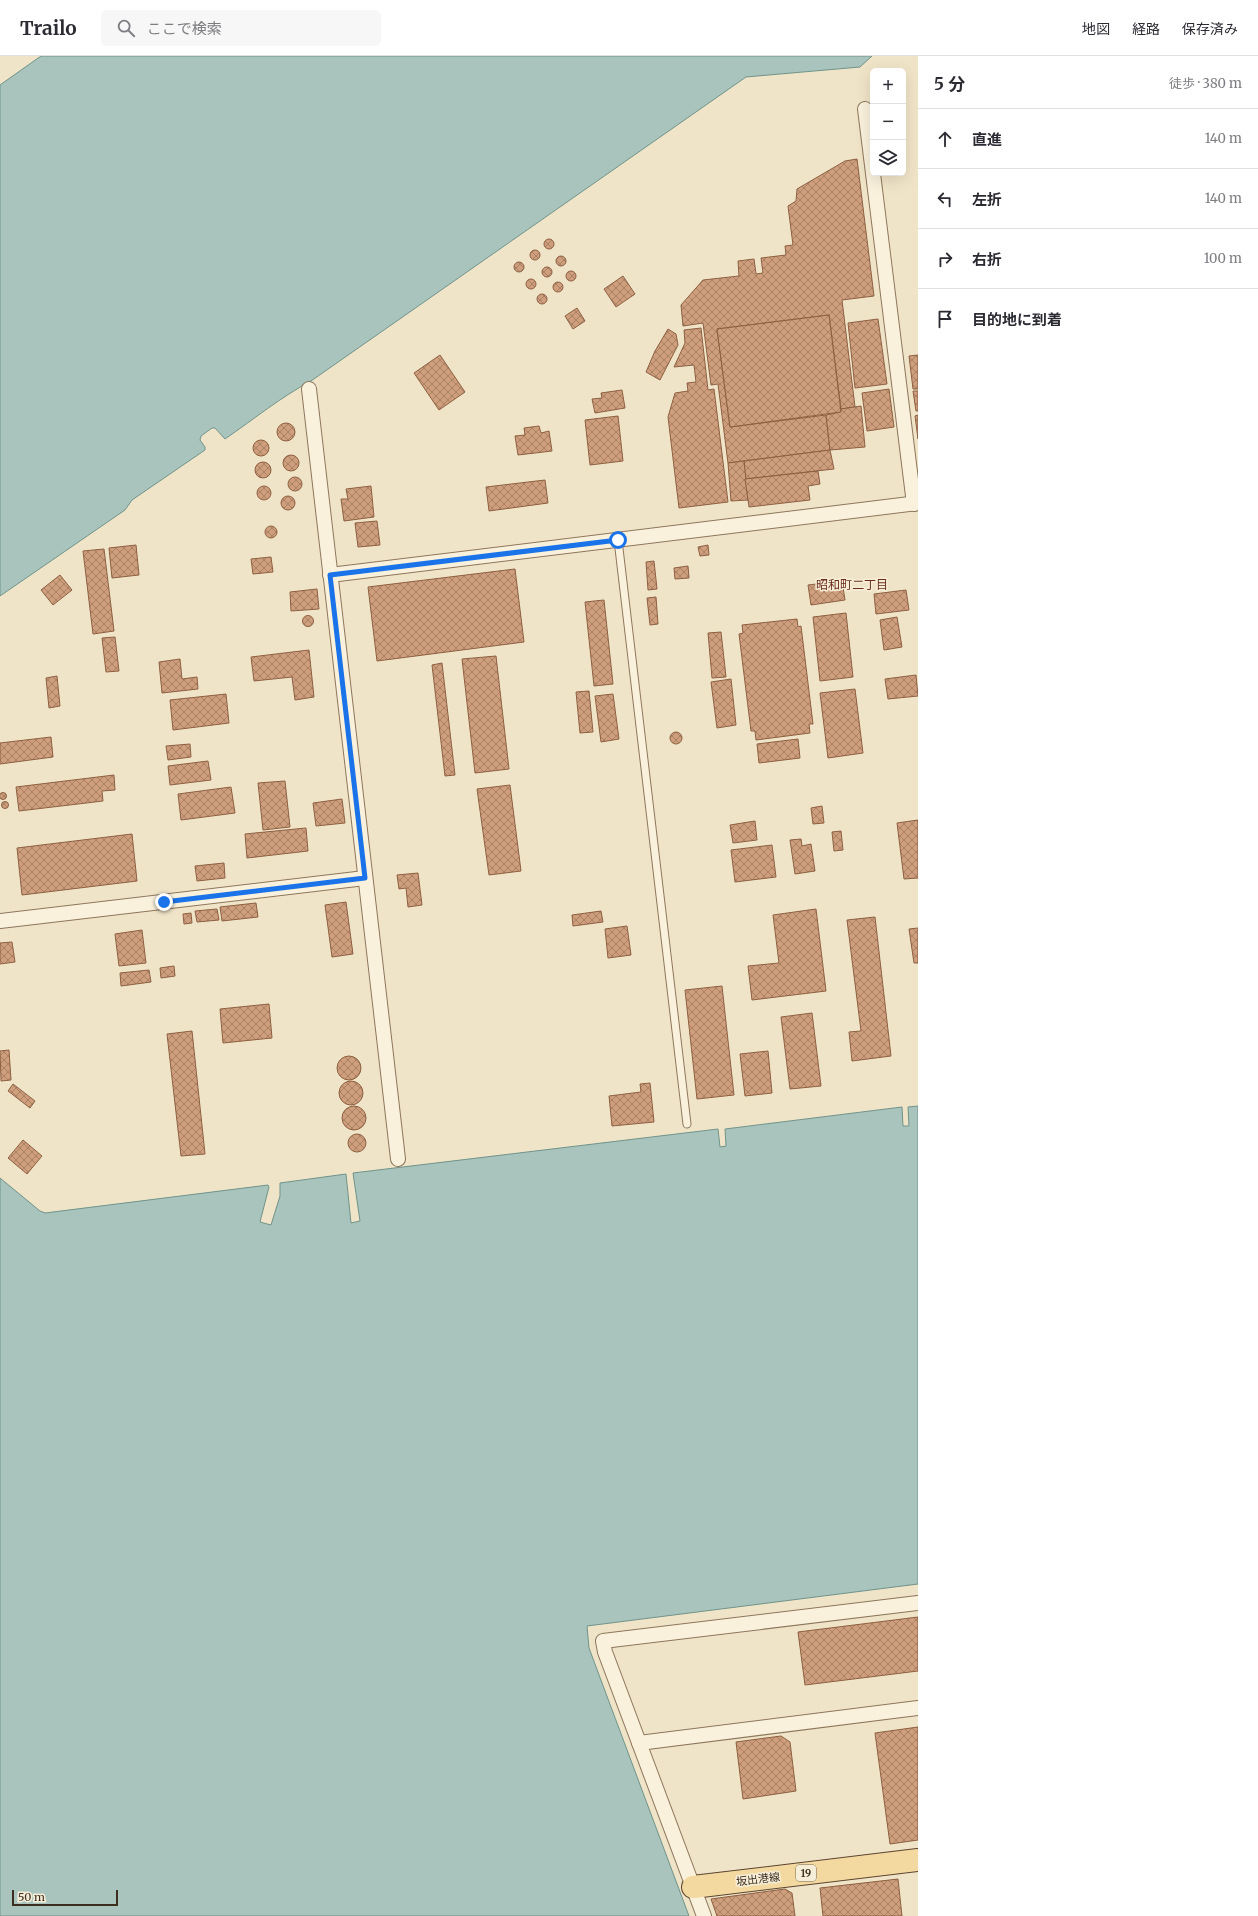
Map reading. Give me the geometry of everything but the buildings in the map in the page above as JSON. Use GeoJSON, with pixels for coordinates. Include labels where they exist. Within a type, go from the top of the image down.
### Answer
{"type":"FeatureCollection","features":[{"type":"Feature","properties":{"kind":"main road","name":"坂出港線"},"geometry":{"type":"LineString","coordinates":[[693,1887],[918,1860]]}},
{"type":"Feature","properties":{"kind":"street"},"geometry":{"type":"LineString","coordinates":[[330,575],[916,503],[865,109]]}},
{"type":"Feature","properties":{"kind":"street"},"geometry":{"type":"LineString","coordinates":[[309,389],[398,1159]]}},
{"type":"Feature","properties":{"kind":"street"},"geometry":{"type":"LineString","coordinates":[[0,921],[365,878]]}},
{"type":"Feature","properties":{"kind":"street"},"geometry":{"type":"LineString","coordinates":[[704,1916],[605,1652],[603,1641],[918,1603]]}},
{"type":"Feature","properties":{"kind":"street"},"geometry":{"type":"LineString","coordinates":[[639,1743],[918,1708]]}},
{"type":"Feature","properties":{"kind":"lane"},"geometry":{"type":"LineString","coordinates":[[618,540],[688,1124]]}},
{"type":"Feature","properties":{"kind":"water"},"geometry":{"type":"Polygon","coordinates":[[[41,56],[872,56],[860,67],[746,77],[311,381],[278,401],[225,439],[215,428],[212,428],[201,436],[200,440],[205,447],[205,450],[132,500],[125,510],[0,596],[0,85],[41,56]]]}},
{"type":"Feature","properties":{"kind":"water"},"geometry":{"type":"Polygon","coordinates":[[[918,1106],[918,1584],[587,1626],[589,1648],[689,1916],[0,1916],[0,1178],[40,1211],[45,1213],[268,1185],[269,1187],[260,1222],[271,1225],[280,1196],[280,1183],[346,1174],[351,1223],[360,1221],[353,1173],[718,1129],[720,1147],[726,1146],[725,1129],[902,1107],[903,1126],[909,1126],[908,1107],[918,1106]]]}},
{"type":"Feature","properties":{"kind":"district","name":"昭和町二丁目"},"geometry":{"type":"Point","coordinates":[852,585]}},
{"type":"Feature","properties":{"kind":"route"},"geometry":{"type":"LineString","coordinates":[[164,902],[365,878],[330,575],[618,540]]}}]}
